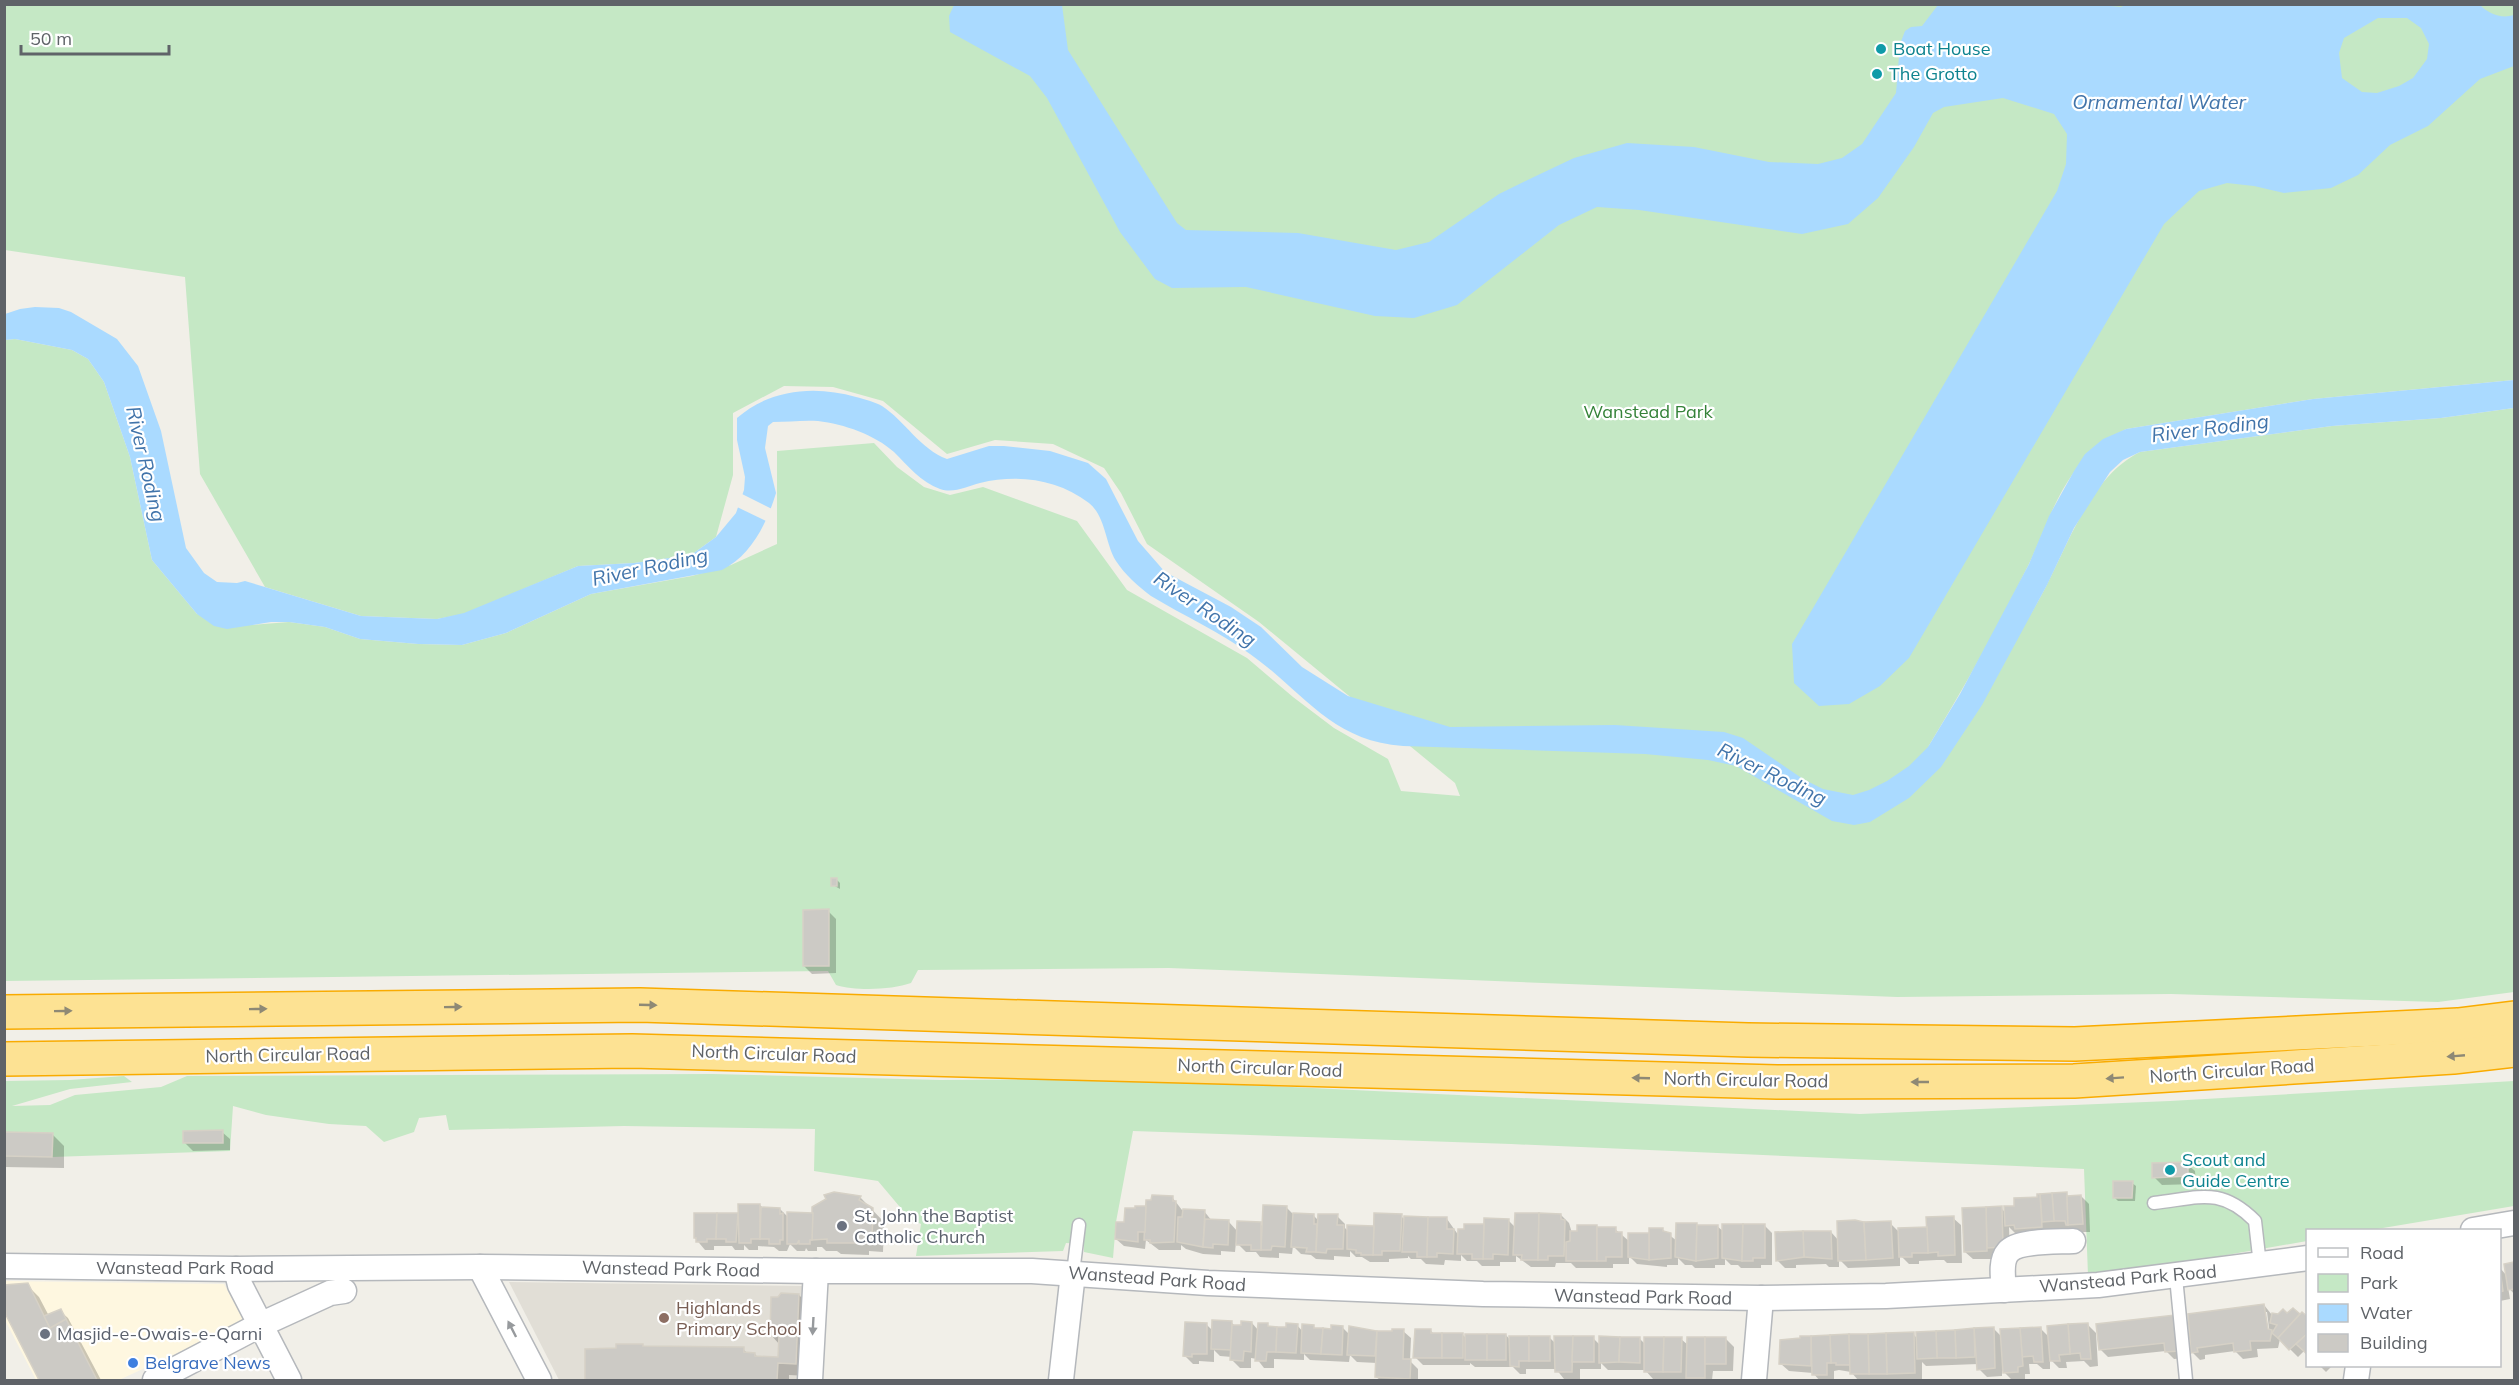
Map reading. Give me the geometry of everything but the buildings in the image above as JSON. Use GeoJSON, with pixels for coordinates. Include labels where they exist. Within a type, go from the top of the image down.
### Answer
{"type":"FeatureCollection","features":[{"type":"Feature","properties":{"kind":"highway","name":"North Circular Road"},"geometry":{"type":"LineString","coordinates":[[4,1012],[640,1005],[1736,1040],[2075,1044],[2458,1025],[2514,1018]]}},
{"type":"Feature","properties":{"kind":"highway","name":"North Circular Road"},"geometry":{"type":"LineString","coordinates":[[4,1059],[632,1050],[1778,1082],[2062,1081],[2429,1059],[2514,1050]]}},
{"type":"Feature","properties":{"kind":"street"},"geometry":{"type":"LineString","coordinates":[[2478,1229],[2514,1223]]}},
{"type":"Feature","properties":{"kind":"street"},"geometry":{"type":"LineString","coordinates":[[2004,1290],[2002,1266],[2008,1252],[2020,1245],[2073,1241]]}},
{"type":"Feature","properties":{"kind":"street","name":"Wanstead Park Road"},"geometry":{"type":"LineString","coordinates":[[4,1266],[236,1269],[480,1267],[1072,1273],[1208,1283],[1483,1294],[1761,1298],[1886,1296],[2098,1285],[2176,1277],[2306,1258]]}},
{"type":"Feature","properties":{"kind":"street"},"geometry":{"type":"LineString","coordinates":[[480,1267],[539,1380]]}},
{"type":"Feature","properties":{"kind":"street"},"geometry":{"type":"LineString","coordinates":[[236,1269],[240,1285],[288,1380]]}},
{"type":"Feature","properties":{"kind":"street"},"geometry":{"type":"LineString","coordinates":[[810,1380],[816,1271]]}},
{"type":"Feature","properties":{"kind":"street"},"geometry":{"type":"LineString","coordinates":[[1061,1380],[1072,1273]]}},
{"type":"Feature","properties":{"kind":"street"},"geometry":{"type":"LineString","coordinates":[[155,1380],[260,1325],[330,1293],[344,1291]]}},
{"type":"Feature","properties":{"kind":"street"},"geometry":{"type":"LineString","coordinates":[[1754,1380],[1761,1298]]}},
{"type":"Feature","properties":{"kind":"lane"},"geometry":{"type":"LineString","coordinates":[[2154,1203],[2216,1196],[2237,1204],[2255,1221],[2260,1265]]}},
{"type":"Feature","properties":{"kind":"lane"},"geometry":{"type":"LineString","coordinates":[[1072,1273],[1079,1225]]}},
{"type":"Feature","properties":{"kind":"lane"},"geometry":{"type":"LineString","coordinates":[[2176,1277],[2186,1380]]}},
{"type":"Feature","properties":{"kind":"shaded area"},"geometry":{"type":"Polygon","coordinates":[[[5,1281],[224,1284],[242,1317],[242,1323],[119,1380],[36,1380],[5,1320],[5,1281]]]}},
{"type":"Feature","properties":{"kind":"shaded area","name":"Highlands Primary School"},"geometry":{"type":"Polygon","coordinates":[[[509,1282],[802,1286],[799,1380],[559,1380],[509,1282]]]}},
{"type":"Feature","properties":{"kind":"green space","name":"Wanstead Park"},"geometry":{"type":"Polygon","coordinates":[[[4,5],[2514,5],[2514,380],[2313,399],[2126,429],[2111,437],[2085,458],[2067,483],[2004,612],[1928,747],[2024,624],[2050,579],[2074,529],[2102,484],[2119,466],[2140,452],[2332,426],[2441,418],[2514,408],[2514,992],[2438,1002],[2171,994],[1897,997],[1169,968],[918,970],[911,983],[874,989],[836,985],[828,971],[5,981],[4,340],[15,339],[72,350],[88,359],[104,382],[130,457],[152,560],[197,614],[252,625],[289,622],[325,627],[360,639],[462,645],[506,633],[591,594],[692,576],[731,565],[777,544],[777,451],[874,443],[897,467],[924,487],[950,495],[983,487],[1077,521],[1127,590],[1247,658],[1334,728],[1388,759],[1401,791],[1460,796],[1455,783],[1259,622],[1147,544],[1121,493],[1104,468],[1053,444],[995,440],[947,454],[883,401],[833,387],[784,386],[733,413],[733,475],[716,537],[691,555],[634,563],[578,566],[464,614],[437,619],[361,616],[265,587],[200,474],[185,277],[5,250],[4,5]]]}},
{"type":"Feature","properties":{"kind":"green space"},"geometry":{"type":"Polygon","coordinates":[[[713,1074],[940,1080],[1122,1079],[1860,1114],[2170,1101],[2514,1081],[2514,1206],[2377,1229],[2306,1229],[2306,1241],[2124,1273],[2088,1275],[2084,1169],[1511,1144],[1133,1131],[1116,1222],[1113,1258],[1084,1252],[1084,1244],[1066,1243],[1063,1251],[916,1256],[921,1224],[910,1219],[878,1181],[814,1171],[815,1129],[624,1126],[449,1130],[446,1115],[419,1118],[414,1132],[384,1142],[366,1126],[329,1124],[266,1115],[233,1106],[230,1151],[52,1157],[5,1156],[5,1081],[124,1076],[132,1082],[70,1089],[12,1106],[50,1105],[75,1095],[161,1087],[187,1076],[713,1074]]]}},
{"type":"Feature","properties":{"kind":"water","name":"Ornamental Water"},"geometry":{"type":"Polygon","coordinates":[[[2091,4],[2121,7],[2127,4],[2480,5],[2496,15],[2514,15],[2514,66],[2480,79],[2428,126],[2390,145],[2358,175],[2331,188],[2284,193],[2227,183],[2199,191],[2164,224],[1909,658],[1880,686],[1849,704],[1819,706],[1794,683],[1792,644],[2057,191],[2066,164],[2067,134],[2054,114],[2003,98],[1944,107],[1933,113],[1914,147],[1878,198],[1848,224],[1802,234],[1639,210],[1597,207],[1559,225],[1457,305],[1414,318],[1375,316],[1246,287],[1172,288],[1155,279],[1120,232],[1047,98],[1030,76],[950,32],[949,16],[954,5],[1062,5],[1068,50],[1177,223],[1186,230],[1298,233],[1396,250],[1429,242],[1499,194],[1574,158],[1627,143],[1694,147],[1769,162],[1818,164],[1842,158],[1862,144],[1896,93],[1900,44],[1905,31],[1911,27],[1922,26],[1938,5],[2091,4]],[[2378,18],[2344,38],[2339,53],[2342,78],[2362,92],[2377,93],[2399,86],[2413,78],[2427,59],[2429,44],[2421,28],[2407,18],[2378,18]]]}},
{"type":"Feature","properties":{"kind":"water","name":"River Roding"},"geometry":{"type":"Polygon","coordinates":[[[35,307],[59,308],[71,312],[117,339],[138,366],[161,431],[186,548],[204,573],[217,582],[245,581],[361,616],[437,619],[464,613],[578,566],[634,563],[691,555],[716,537],[736,513],[744,490],[745,477],[737,440],[737,418],[750,408],[778,395],[825,391],[859,398],[882,406],[929,449],[947,459],[989,446],[1004,446],[1050,451],[1088,463],[1106,479],[1138,541],[1165,572],[1231,607],[1261,627],[1302,667],[1348,696],[1450,727],[1615,725],[1724,732],[1743,738],[1803,779],[1823,789],[1853,795],[1887,781],[1909,766],[1928,747],[1960,694],[2029,564],[2049,516],[2074,471],[2085,454],[2103,439],[2126,429],[2313,399],[2514,380],[2514,408],[2441,418],[2332,426],[2140,452],[2123,460],[2110,472],[2074,528],[2047,585],[1982,705],[1941,767],[1909,798],[1870,822],[1854,825],[1832,821],[1736,766],[1708,760],[1645,754],[1403,746],[1378,742],[1356,735],[1319,712],[1269,668],[1238,646],[1151,596],[1137,584],[1123,571],[1112,554],[1095,509],[1077,495],[1064,488],[1023,479],[994,480],[955,490],[940,489],[921,478],[878,440],[848,428],[818,421],[773,422],[768,426],[765,448],[776,493],[768,516],[756,538],[741,556],[722,570],[591,594],[506,633],[462,645],[360,639],[325,627],[289,622],[271,622],[227,629],[214,626],[197,614],[152,560],[130,457],[104,382],[88,359],[72,350],[15,339],[5,340],[5,314],[35,307]]]}},
{"type":"Feature","properties":{"kind":"pier"},"geometry":{"type":"Polygon","coordinates":[[[740,493],[772,509],[768,522],[735,506],[740,493]]]}},
{"type":"Feature","properties":{"kind":"place","name":"Boat House"},"geometry":{"type":"Point","coordinates":[1881,49]}},
{"type":"Feature","properties":{"kind":"place","name":"The Grotto"},"geometry":{"type":"Point","coordinates":[1877,74]}},
{"type":"Feature","properties":{"kind":"place","name":"Scout and Guide Centre"},"geometry":{"type":"Point","coordinates":[2170,1170]}},
{"type":"Feature","properties":{"kind":"place","name":"St. John the Baptist Catholic Church"},"geometry":{"type":"Point","coordinates":[842,1226]}},
{"type":"Feature","properties":{"kind":"place","name":"Highlands Primary School"},"geometry":{"type":"Point","coordinates":[664,1318]}},
{"type":"Feature","properties":{"kind":"place","name":"Masjid-e-Owais-e-Qarni"},"geometry":{"type":"Point","coordinates":[45,1334]}},
{"type":"Feature","properties":{"kind":"place","name":"Belgrave News"},"geometry":{"type":"Point","coordinates":[133,1363]}}]}
